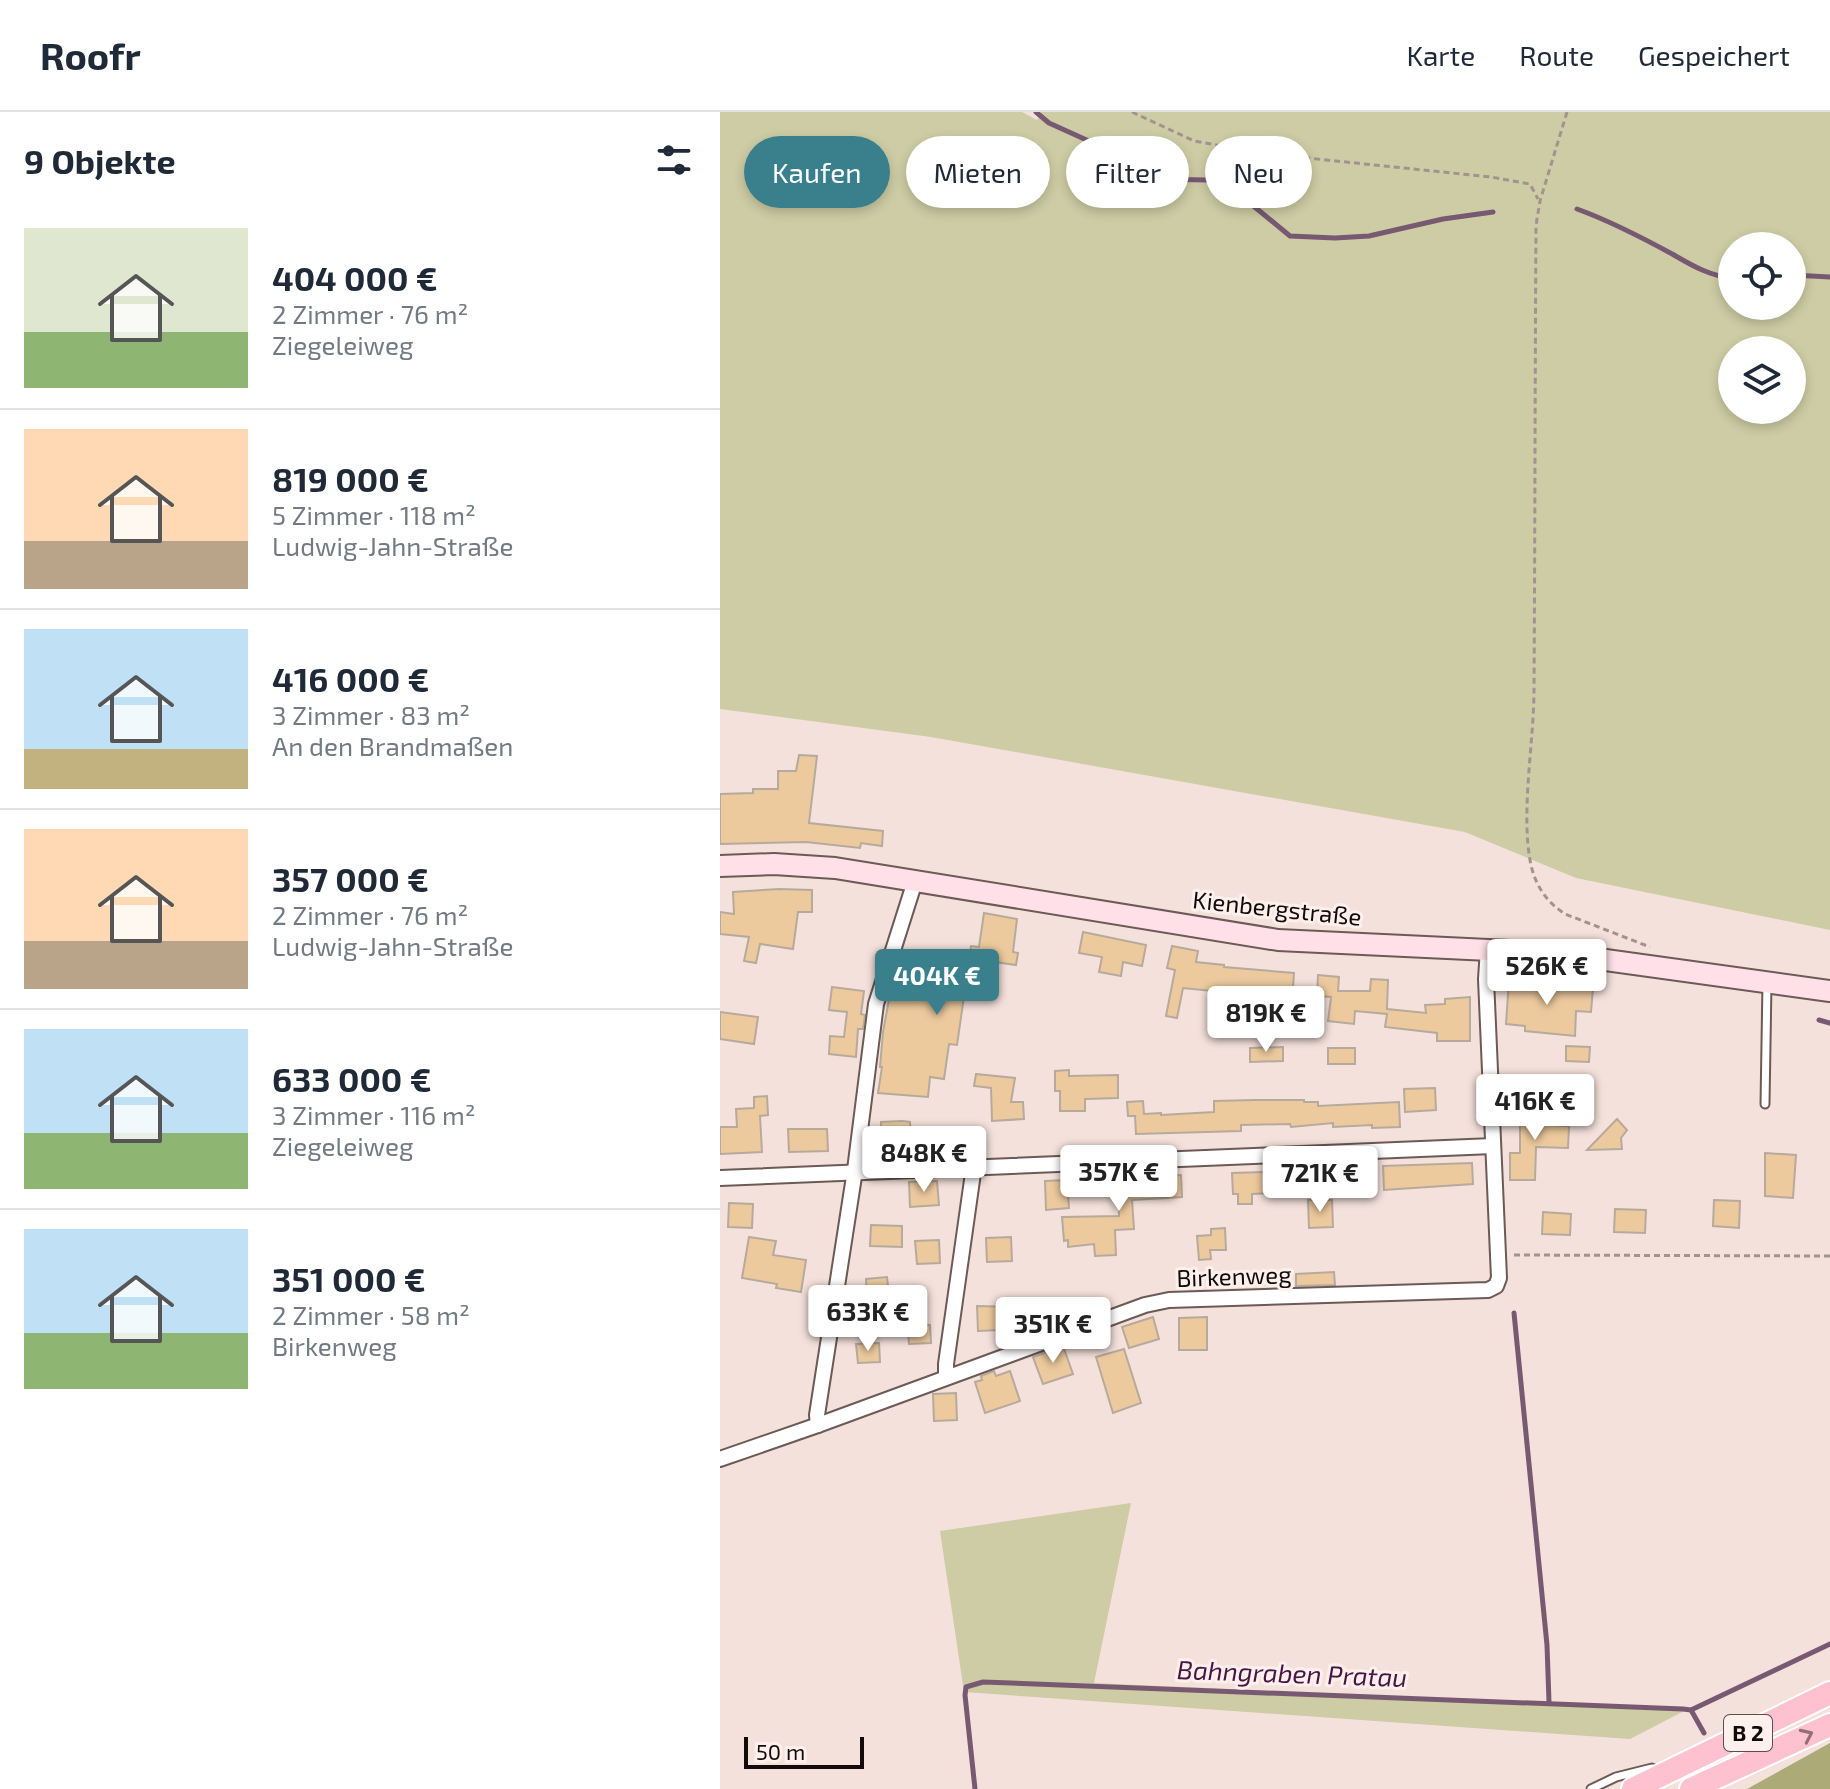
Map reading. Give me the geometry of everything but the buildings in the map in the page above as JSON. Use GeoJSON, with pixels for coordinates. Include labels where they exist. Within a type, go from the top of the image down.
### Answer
{"type":"FeatureCollection","features":[{"type":"Feature","properties":{"kind":"main road","name":"Kienbergstraße"},"geometry":{"type":"LineString","coordinates":[[720,866],[808,865],[1278,940],[1585,956],[1830,991]]}},
{"type":"Feature","properties":{"kind":"main road","name":"B 2"},"geometry":{"type":"LineString","coordinates":[[1633,1789],[1830,1693]]}},
{"type":"Feature","properties":{"kind":"main road","name":"B 2"},"geometry":{"type":"LineString","coordinates":[[1691,1789],[1830,1725]]}},
{"type":"Feature","properties":{"kind":"street"},"geometry":{"type":"LineString","coordinates":[[818,1425],[876,1004],[915,881]]}},
{"type":"Feature","properties":{"kind":"street"},"geometry":{"type":"LineString","coordinates":[[1488,949],[1498,1255]]}},
{"type":"Feature","properties":{"kind":"street"},"geometry":{"type":"LineString","coordinates":[[720,1178],[855,1170],[1493,1146]]}},
{"type":"Feature","properties":{"kind":"street"},"geometry":{"type":"LineString","coordinates":[[946,1377],[974,1166]]}},
{"type":"Feature","properties":{"kind":"street","name":"Birkenweg"},"geometry":{"type":"LineString","coordinates":[[720,1459],[1145,1305],[1169,1300],[1488,1290],[1496,1286],[1499,1278],[1498,1255]]}},
{"type":"Feature","properties":{"kind":"lane"},"geometry":{"type":"LineString","coordinates":[[1765,1104],[1768,981]]}},
{"type":"Feature","properties":{"kind":"lane"},"geometry":{"type":"LineString","coordinates":[[1591,1789],[1616,1777],[1652,1768],[1666,1773]]}},
{"type":"Feature","properties":{"kind":"path"},"geometry":{"type":"LineString","coordinates":[[1132,112],[1194,141],[1268,154],[1491,177],[1530,184],[1540,201]]}},
{"type":"Feature","properties":{"kind":"path"},"geometry":{"type":"LineString","coordinates":[[1567,112],[1540,201],[1536,225],[1534,722],[1528,810],[1529,856],[1543,895],[1554,907],[1652,948]]}},
{"type":"Feature","properties":{"kind":"path"},"geometry":{"type":"LineString","coordinates":[[1498,1255],[1830,1256]]}},
{"type":"Feature","properties":{"kind":"green space"},"geometry":{"type":"Polygon","coordinates":[[[720,112],[1022,112],[1037,120],[1041,112],[1830,112],[1830,930],[1576,878],[1465,832],[931,737],[720,709],[720,112]]]}},
{"type":"Feature","properties":{"kind":"green space"},"geometry":{"type":"Polygon","coordinates":[[[1131,1503],[1094,1683],[1686,1710],[1630,1739],[964,1692],[940,1531],[1131,1503]]]}},
{"type":"Feature","properties":{"kind":"shaded area"},"geometry":{"type":"Polygon","coordinates":[[[1830,1743],[1830,1789],[1747,1789],[1830,1743]]]}},
{"type":"Feature","properties":{"kind":"waterway"},"geometry":{"type":"LineString","coordinates":[[1036,112],[1049,123],[1111,151],[1156,179],[1205,180]]}},
{"type":"Feature","properties":{"kind":"waterway"},"geometry":{"type":"LineString","coordinates":[[1256,208],[1290,236],[1335,238],[1369,236],[1443,219],[1493,212]]}},
{"type":"Feature","properties":{"kind":"waterway"},"geometry":{"type":"LineString","coordinates":[[1577,209],[1718,275]]}},
{"type":"Feature","properties":{"kind":"waterway"},"geometry":{"type":"LineString","coordinates":[[1806,276],[1830,277]]}},
{"type":"Feature","properties":{"kind":"waterway"},"geometry":{"type":"LineString","coordinates":[[1819,1020],[1830,1023]]}},
{"type":"Feature","properties":{"kind":"waterway"},"geometry":{"type":"LineString","coordinates":[[1514,1313],[1547,1645],[1549,1702]]}},
{"type":"Feature","properties":{"kind":"waterway"},"geometry":{"type":"LineString","coordinates":[[1691,1710],[1830,1644]]}},
{"type":"Feature","properties":{"kind":"waterway","name":"Bahngraben Pratau"},"geometry":{"type":"LineString","coordinates":[[975,1789],[965,1695],[966,1687],[983,1682],[1683,1709],[1691,1710],[1704,1733]]}}]}
